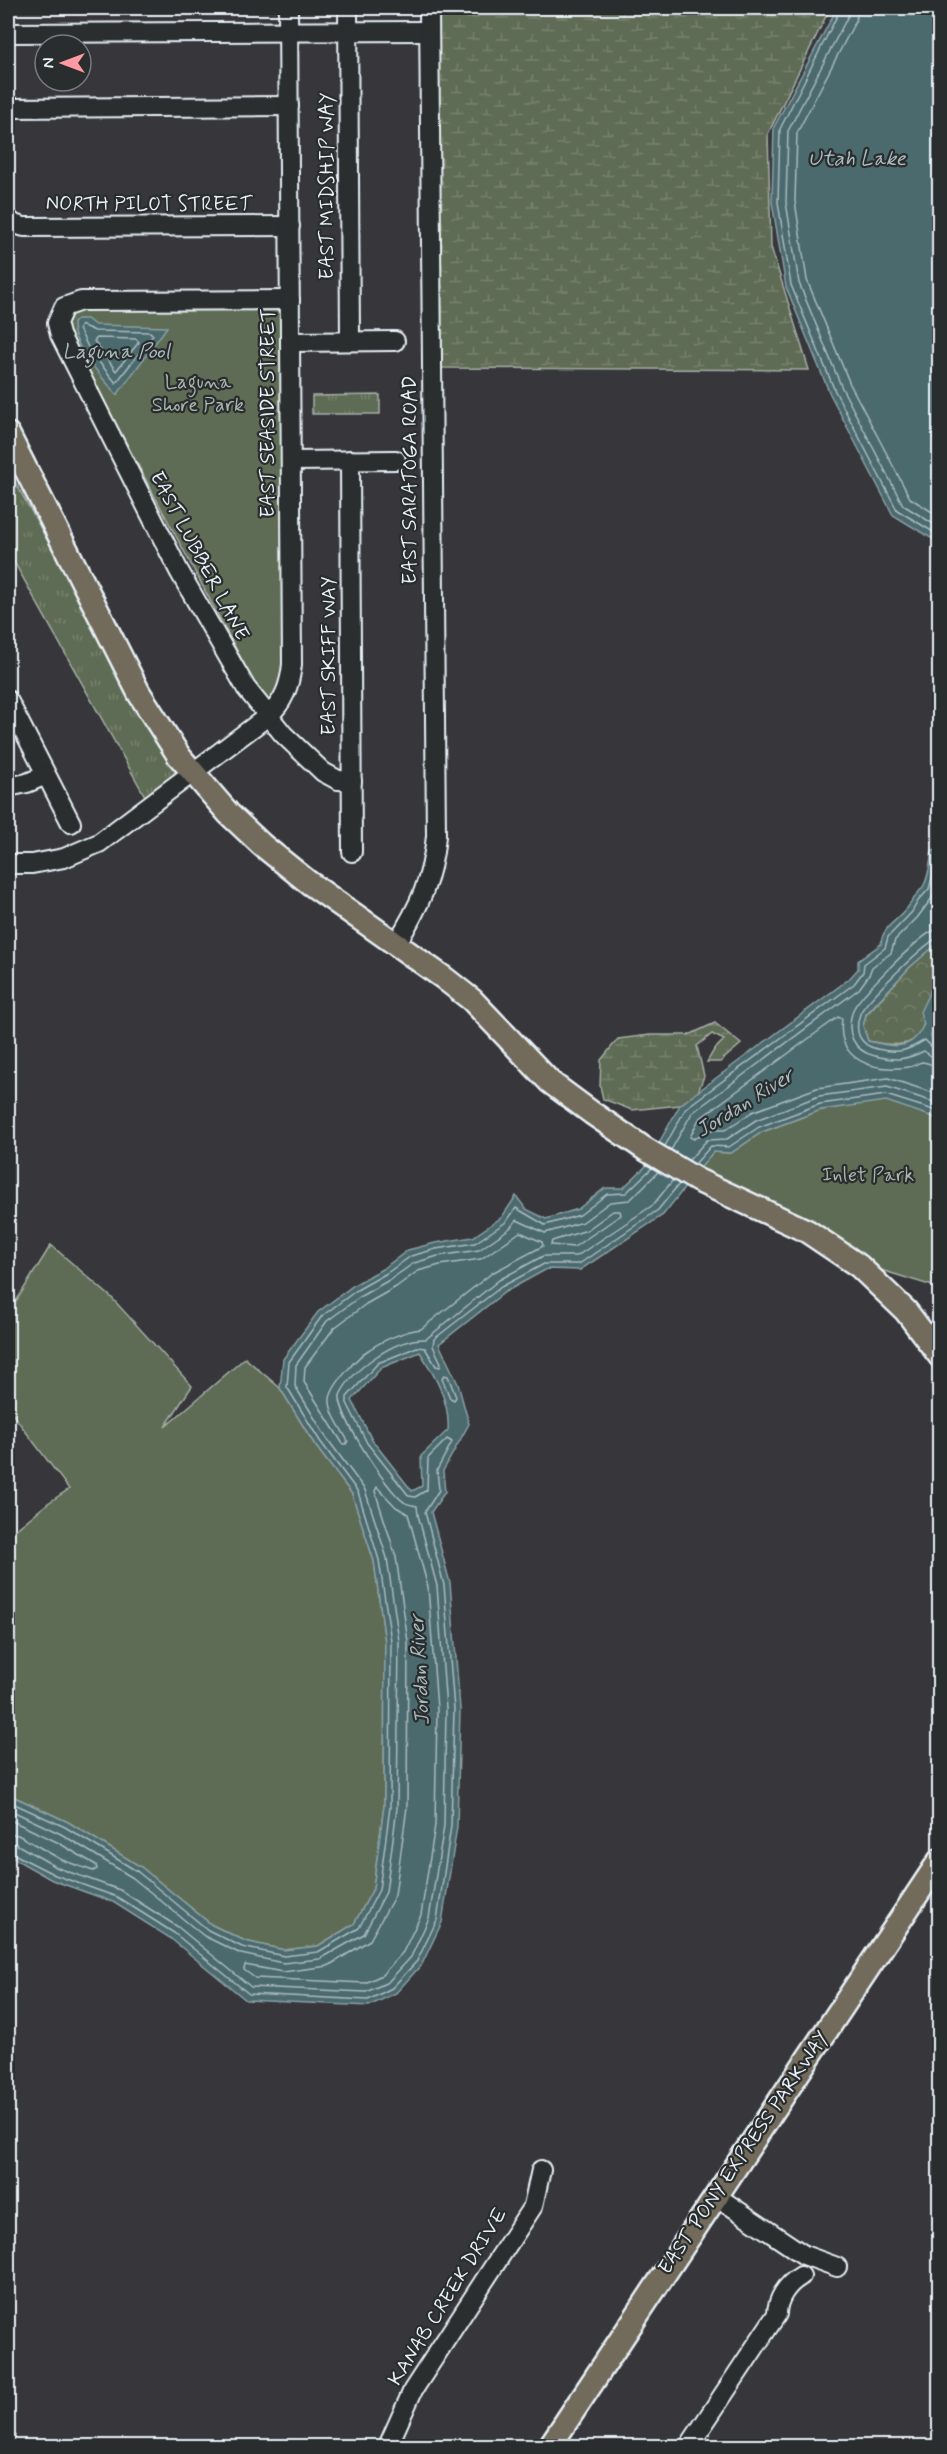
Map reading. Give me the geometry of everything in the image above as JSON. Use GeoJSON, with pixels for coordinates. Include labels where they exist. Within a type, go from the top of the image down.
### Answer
{"type":"FeatureCollection","features":[{"type":"Feature","properties":{"kind":"main road"},"geometry":{"type":"LineString","coordinates":[[9,441],[139,693],[192,772],[246,830],[308,882],[472,1000],[550,1082],[645,1149],[697,1180],[807,1231],[843,1253],[891,1295],[920,1328],[939,1356]]}},
{"type":"Feature","properties":{"kind":"main road"},"geometry":{"type":"LineString","coordinates":[[308,882],[332,907],[357,928],[464,1007],[499,1029]]}},
{"type":"Feature","properties":{"kind":"main road","name":"EAST PONY EXPRESS PARKWAY"},"geometry":{"type":"LineString","coordinates":[[550,2446],[939,1860]]}},
{"type":"Feature","properties":{"kind":"street","name":"EAST SEASIDE STREET"},"geometry":{"type":"LineString","coordinates":[[8,864],[48,862],[88,849],[110,837],[268,716],[284,696],[292,664],[288,8]]}},
{"type":"Feature","properties":{"kind":"street","name":"EAST MIDSHIP WAY"},"geometry":{"type":"LineString","coordinates":[[348,8],[350,341]]}},
{"type":"Feature","properties":{"kind":"street","name":"EAST SARATOGA ROAD"},"geometry":{"type":"LineString","coordinates":[[396,944],[413,917],[425,890],[433,865],[436,836],[429,8]]}},
{"type":"Feature","properties":{"kind":"street"},"geometry":{"type":"LineString","coordinates":[[8,33],[429,31]]}},
{"type":"Feature","properties":{"kind":"street"},"geometry":{"type":"LineString","coordinates":[[8,108],[289,106]]}},
{"type":"Feature","properties":{"kind":"street","name":"NORTH PILOT STREET"},"geometry":{"type":"LineString","coordinates":[[9,220],[24,227],[290,226]]}},
{"type":"Feature","properties":{"kind":"street","name":"EAST LUBBER LANE"},"geometry":{"type":"LineString","coordinates":[[290,300],[81,301],[69,304],[61,312],[57,323],[60,335],[179,571],[246,688],[283,734],[327,776],[352,781]]}},
{"type":"Feature","properties":{"kind":"street"},"geometry":{"type":"LineString","coordinates":[[290,342],[395,341]]}},
{"type":"Feature","properties":{"kind":"street","name":"EAST SKIFF WAY"},"geometry":{"type":"LineString","coordinates":[[350,460],[352,852]]}},
{"type":"Feature","properties":{"kind":"street"},"geometry":{"type":"LineString","coordinates":[[291,461],[396,460]]}},
{"type":"Feature","properties":{"kind":"street"},"geometry":{"type":"LineString","coordinates":[[8,700],[71,823]]}},
{"type":"Feature","properties":{"kind":"street"},"geometry":{"type":"LineString","coordinates":[[8,787],[27,783],[46,775]]}},
{"type":"Feature","properties":{"kind":"street","name":"KANAB CREEK DRIVE"},"geometry":{"type":"LineString","coordinates":[[388,2446],[413,2390],[533,2206],[542,2170]]}},
{"type":"Feature","properties":{"kind":"street"},"geometry":{"type":"LineString","coordinates":[[716,2196],[812,2259],[837,2268]]}},
{"type":"Feature","properties":{"kind":"street"},"geometry":{"type":"LineString","coordinates":[[689,2446],[777,2314],[778,2303],[787,2289],[801,2277],[812,2259]]}},
{"type":"Feature","properties":{"kind":"green space"},"geometry":{"type":"Polygon","coordinates":[[[434,8],[830,8],[768,134],[771,247],[809,370],[442,368],[434,8]]]}},
{"type":"Feature","properties":{"kind":"green space","name":"Laguna Shore Park"},"geometry":{"type":"Polygon","coordinates":[[[283,307],[285,676],[267,707],[64,326],[72,308],[283,307]]]}},
{"type":"Feature","properties":{"kind":"green space"},"geometry":{"type":"Polygon","coordinates":[[[380,395],[380,414],[312,414],[312,396],[380,395]]]}},
{"type":"Feature","properties":{"kind":"green space"},"geometry":{"type":"Polygon","coordinates":[[[8,469],[178,777],[146,798],[8,551],[8,469]]]}},
{"type":"Feature","properties":{"kind":"green space"},"geometry":{"type":"Polygon","coordinates":[[[939,942],[939,986],[932,987],[926,1017],[917,1036],[910,1042],[900,1044],[868,1041],[863,1026],[866,1015],[910,967],[939,942]]]}},
{"type":"Feature","properties":{"kind":"green space"},"geometry":{"type":"Polygon","coordinates":[[[715,1023],[741,1044],[720,1062],[707,1062],[724,1040],[712,1034],[697,1046],[704,1076],[698,1092],[680,1105],[632,1110],[603,1099],[600,1086],[601,1060],[618,1039],[650,1035],[689,1035],[715,1023]]]}},
{"type":"Feature","properties":{"kind":"green space","name":"Inlet Park"},"geometry":{"type":"Polygon","coordinates":[[[886,1100],[939,1119],[939,1288],[878,1269],[822,1230],[699,1169],[713,1152],[731,1153],[762,1132],[821,1110],[886,1100]]]}},
{"type":"Feature","properties":{"kind":"green space"},"geometry":{"type":"Polygon","coordinates":[[[51,1245],[111,1297],[192,1386],[165,1427],[245,1358],[280,1388],[315,1445],[352,1494],[374,1561],[385,1642],[384,1806],[373,1889],[354,1924],[318,1946],[284,1950],[245,1941],[212,1925],[141,1867],[68,1822],[8,1794],[8,1536],[69,1489],[8,1408],[8,1314],[51,1245]]]}},
{"type":"Feature","properties":{"kind":"water","name":"Utah Lake"},"geometry":{"type":"Polygon","coordinates":[[[837,8],[933,8],[939,20],[939,543],[893,515],[830,394],[786,287],[772,202],[774,127],[837,8]]]}},
{"type":"Feature","properties":{"kind":"water","name":"Laguna Pool"},"geometry":{"type":"Polygon","coordinates":[[[77,319],[87,319],[95,325],[167,327],[117,395],[82,351],[74,332],[73,323],[77,319]]]}},
{"type":"Feature","properties":{"kind":"water","name":"Jordan River"},"geometry":{"type":"Polygon","coordinates":[[[939,850],[939,942],[910,967],[866,1014],[863,1026],[868,1041],[894,1046],[908,1043],[914,1039],[924,1024],[920,1012],[932,987],[939,986],[939,1011],[931,1036],[939,1047],[939,1119],[886,1101],[821,1110],[762,1132],[731,1153],[713,1152],[663,1215],[580,1270],[547,1269],[505,1292],[439,1344],[458,1384],[469,1424],[443,1471],[445,1492],[431,1512],[450,1583],[460,1709],[457,1827],[442,1922],[422,1964],[396,1993],[369,2006],[246,2000],[170,1938],[113,1902],[52,1880],[8,1855],[8,1794],[68,1822],[141,1867],[212,1925],[245,1941],[284,1950],[318,1946],[354,1924],[373,1889],[384,1806],[385,1642],[374,1561],[352,1494],[315,1445],[280,1388],[283,1359],[318,1312],[354,1285],[384,1268],[408,1250],[473,1237],[502,1217],[516,1196],[526,1209],[546,1219],[578,1209],[605,1188],[623,1188],[646,1166],[680,1105],[849,979],[858,969],[858,961],[881,944],[884,932],[904,912],[922,888],[928,875],[932,851],[939,850]],[[420,1352],[381,1368],[352,1400],[372,1440],[412,1491],[422,1486],[421,1456],[448,1430],[444,1399],[420,1352]]]}}]}
